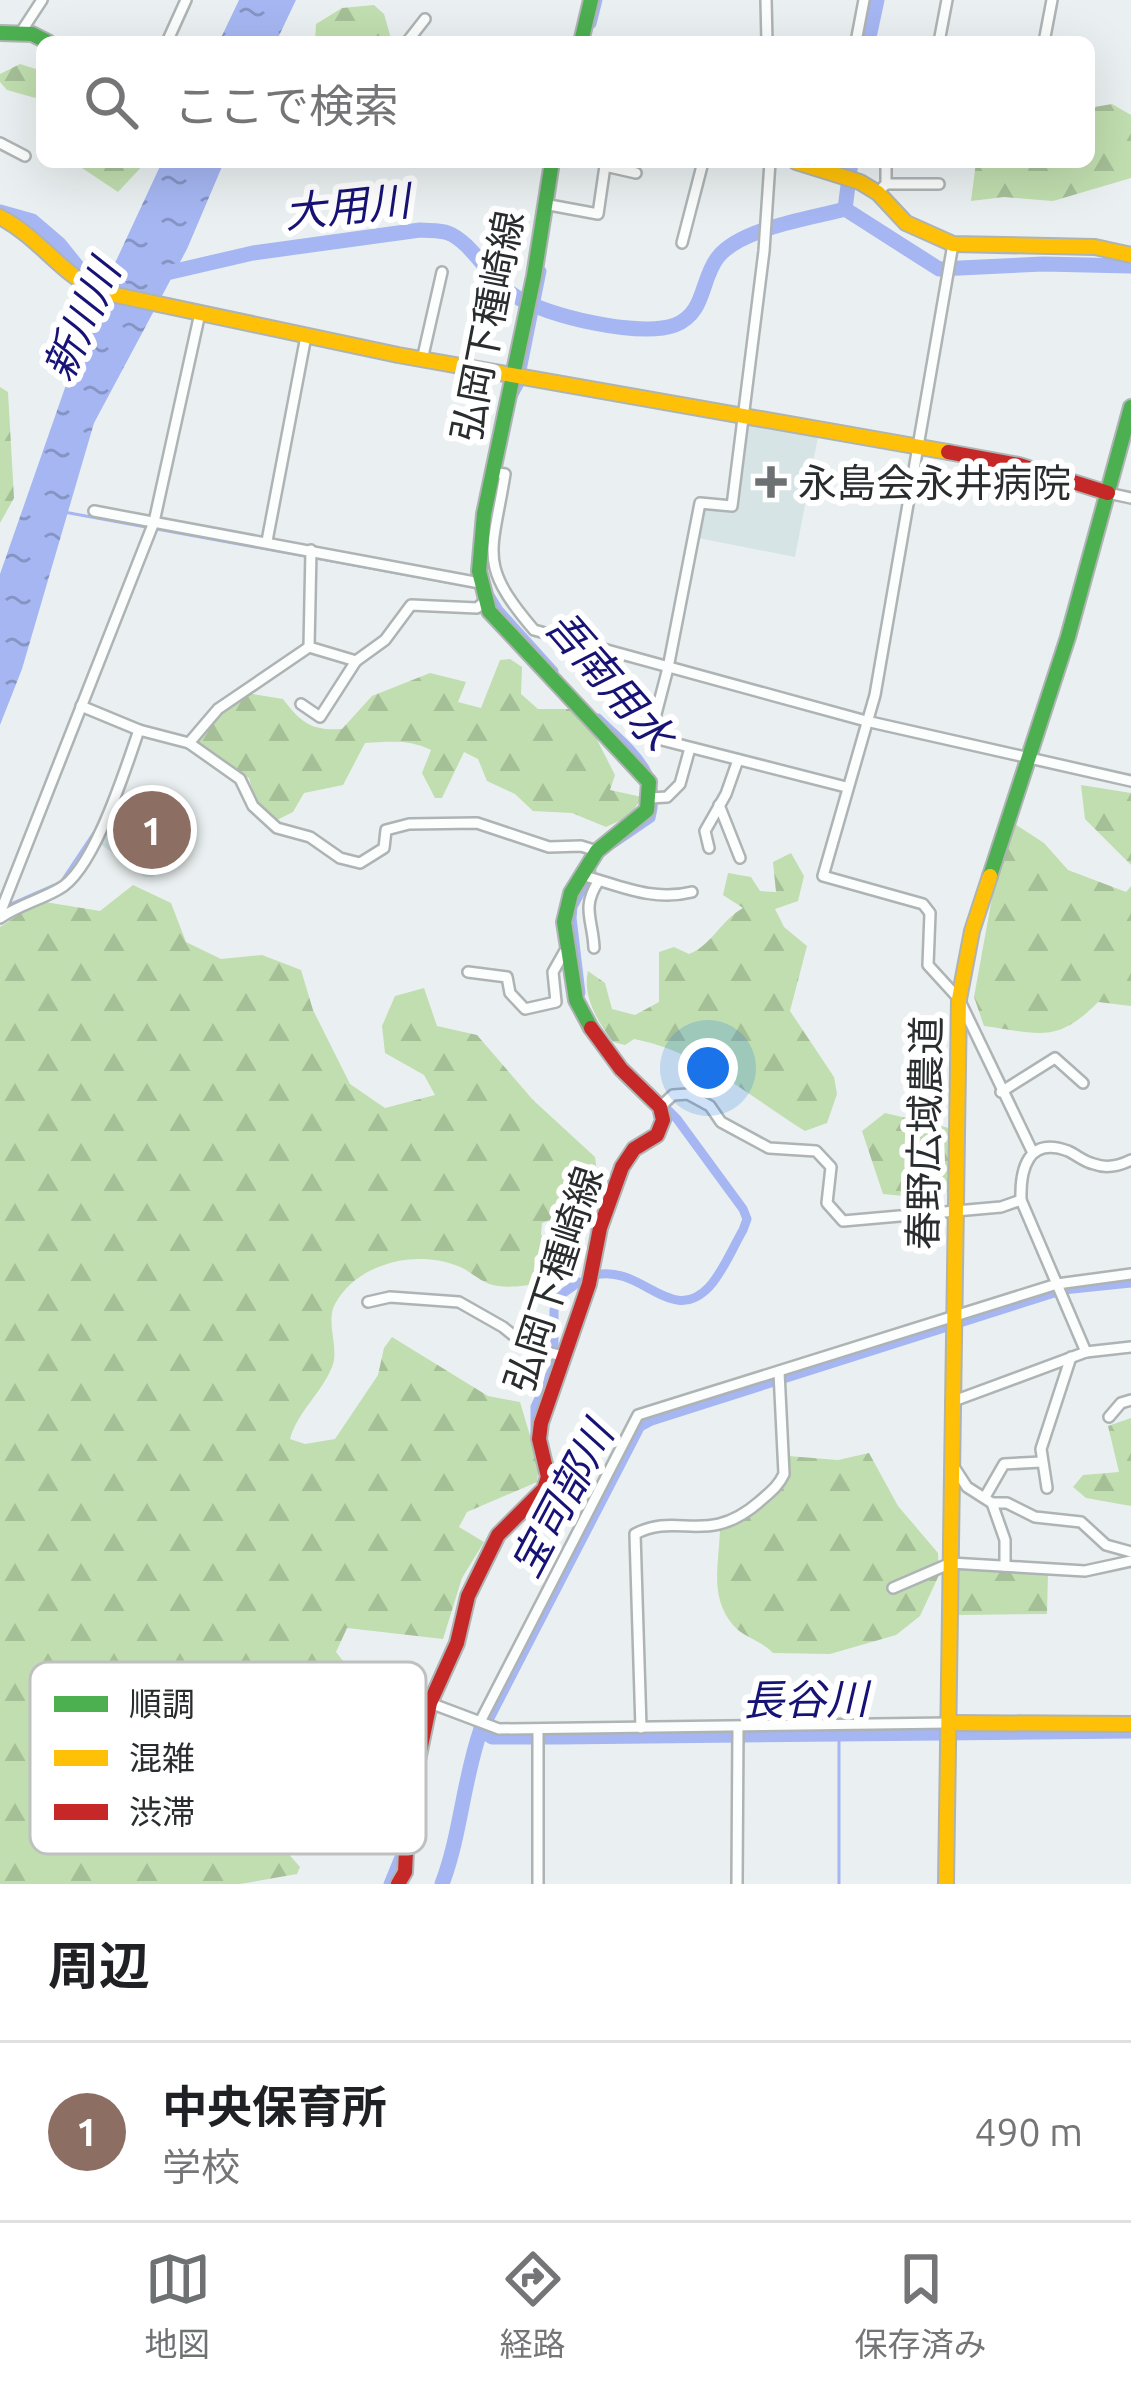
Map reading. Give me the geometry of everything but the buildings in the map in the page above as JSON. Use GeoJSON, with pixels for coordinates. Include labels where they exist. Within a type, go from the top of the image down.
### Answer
{"type":"FeatureCollection","features":[{"type":"Feature","properties":{"kind":"street"},"geometry":{"type":"LineString","coordinates":[[21,32],[42,0]]}},
{"type":"Feature","properties":{"kind":"street"},"geometry":{"type":"LineString","coordinates":[[170,36],[185,0]]}},
{"type":"Feature","properties":{"kind":"street"},"geometry":{"type":"LineString","coordinates":[[582,36],[591,0]]}},
{"type":"Feature","properties":{"kind":"street"},"geometry":{"type":"LineString","coordinates":[[766,0],[767,36]]}},
{"type":"Feature","properties":{"kind":"street"},"geometry":{"type":"LineString","coordinates":[[857,36],[864,0]]}},
{"type":"Feature","properties":{"kind":"street"},"geometry":{"type":"LineString","coordinates":[[940,36],[947,0]]}},
{"type":"Feature","properties":{"kind":"street"},"geometry":{"type":"LineString","coordinates":[[1045,36],[1052,0]]}},
{"type":"Feature","properties":{"kind":"street"},"geometry":{"type":"LineString","coordinates":[[412,36],[425,19]]}},
{"type":"Feature","properties":{"kind":"street"},"geometry":{"type":"LineString","coordinates":[[0,33],[21,32],[36,38]]}},
{"type":"Feature","properties":{"kind":"street"},"geometry":{"type":"LineString","coordinates":[[0,143],[25,156]]}},
{"type":"Feature","properties":{"kind":"street","name":"弘岡下種崎線"},"geometry":{"type":"LineString","coordinates":[[490,597],[484,514],[519,376],[521,322],[552,168]]}},
{"type":"Feature","properties":{"kind":"street"},"geometry":{"type":"LineString","coordinates":[[547,204],[598,214],[604,168]]}},
{"type":"Feature","properties":{"kind":"street"},"geometry":{"type":"LineString","coordinates":[[619,168],[636,173]]}},
{"type":"Feature","properties":{"kind":"street"},"geometry":{"type":"LineString","coordinates":[[682,243],[701,168]]}},
{"type":"Feature","properties":{"kind":"street"},"geometry":{"type":"LineString","coordinates":[[770,168],[764,251],[731,506],[700,503],[650,737],[846,787]]}},
{"type":"Feature","properties":{"kind":"street"},"geometry":{"type":"LineString","coordinates":[[885,168],[882,188],[906,223],[952,250],[1095,247],[1131,254]]}},
{"type":"Feature","properties":{"kind":"street"},"geometry":{"type":"LineString","coordinates":[[834,170],[882,188],[939,184]]}},
{"type":"Feature","properties":{"kind":"street"},"geometry":{"type":"LineString","coordinates":[[0,217],[34,235],[79,284],[422,360],[1019,465],[1131,498]]}},
{"type":"Feature","properties":{"kind":"street"},"geometry":{"type":"LineString","coordinates":[[952,250],[875,695],[823,876],[923,904],[929,913],[928,965],[959,999],[1033,1153]]}},
{"type":"Feature","properties":{"kind":"street"},"geometry":{"type":"LineString","coordinates":[[422,360],[442,272]]}},
{"type":"Feature","properties":{"kind":"street"},"geometry":{"type":"LineString","coordinates":[[0,915],[152,526],[200,313]]}},
{"type":"Feature","properties":{"kind":"street"},"geometry":{"type":"LineString","coordinates":[[266,541],[306,336]]}},
{"type":"Feature","properties":{"kind":"street","name":"春野広域農道"},"geometry":{"type":"LineString","coordinates":[[946,1884],[959,999],[972,931],[1131,407]]}},
{"type":"Feature","properties":{"kind":"street"},"geometry":{"type":"LineString","coordinates":[[497,473],[490,597],[574,705],[646,777],[654,799]]}},
{"type":"Feature","properties":{"kind":"street"},"geometry":{"type":"LineString","coordinates":[[94,511],[152,526],[311,550],[490,597],[534,630],[668,668],[1026,763],[1131,781]]}},
{"type":"Feature","properties":{"kind":"street"},"geometry":{"type":"LineString","coordinates":[[308,647],[311,550]]}},
{"type":"Feature","properties":{"kind":"street"},"geometry":{"type":"LineString","coordinates":[[301,704],[320,717],[356,661],[386,640],[411,605],[478,608],[490,597]]}},
{"type":"Feature","properties":{"kind":"street"},"geometry":{"type":"LineString","coordinates":[[308,647],[356,661]]}},
{"type":"Feature","properties":{"kind":"street"},"geometry":{"type":"LineString","coordinates":[[189,742],[218,709],[308,647]]}},
{"type":"Feature","properties":{"kind":"street"},"geometry":{"type":"LineString","coordinates":[[81,706],[139,730],[189,742],[241,779],[254,806],[277,828],[310,837],[340,858],[360,863],[372,858],[384,848],[386,830],[409,824],[476,824],[549,847],[581,846],[597,851]]}},
{"type":"Feature","properties":{"kind":"street"},"geometry":{"type":"LineString","coordinates":[[0,915],[69,880],[110,815],[139,730]]}},
{"type":"Feature","properties":{"kind":"street"},"geometry":{"type":"LineString","coordinates":[[594,948],[586,914],[597,851],[639,820],[654,799],[667,797],[680,784],[690,748]]}},
{"type":"Feature","properties":{"kind":"street"},"geometry":{"type":"LineString","coordinates":[[709,848],[705,831],[738,760]]}},
{"type":"Feature","properties":{"kind":"street"},"geometry":{"type":"LineString","coordinates":[[719,805],[740,858]]}},
{"type":"Feature","properties":{"kind":"street"},"geometry":{"type":"LineString","coordinates":[[590,878],[664,899],[692,892]]}},
{"type":"Feature","properties":{"kind":"street"},"geometry":{"type":"LineString","coordinates":[[590,878],[565,905],[566,949],[576,1000],[621,1069],[663,1103],[680,1093],[688,1094],[710,1106],[721,1122],[769,1148],[816,1150],[831,1167],[827,1203],[843,1221],[1001,1207],[1021,1200]]}},
{"type":"Feature","properties":{"kind":"street"},"geometry":{"type":"LineString","coordinates":[[468,972],[507,976],[511,993],[525,1009],[556,1002],[553,971],[566,949]]}},
{"type":"Feature","properties":{"kind":"street"},"geometry":{"type":"LineString","coordinates":[[1001,1092],[1055,1058],[1083,1083]]}},
{"type":"Feature","properties":{"kind":"street","name":"弘岡下種崎線"},"geometry":{"type":"LineString","coordinates":[[426,1722],[457,1643],[468,1596],[498,1535],[544,1489],[548,1477],[539,1438],[558,1355],[589,1284],[600,1228],[622,1167],[634,1149],[657,1135],[663,1103]]}},
{"type":"Feature","properties":{"kind":"street"},"geometry":{"type":"LineString","coordinates":[[1086,1352],[1021,1200],[1020,1173],[1033,1153],[1046,1148],[1064,1149],[1092,1164],[1111,1167],[1131,1160]]}},
{"type":"Feature","properties":{"kind":"street"},"geometry":{"type":"LineString","coordinates":[[486,1722],[638,1415],[954,1322],[1058,1284],[1131,1274]]}},
{"type":"Feature","properties":{"kind":"street"},"geometry":{"type":"LineString","coordinates":[[368,1301],[391,1297],[459,1302],[529,1348],[558,1355]]}},
{"type":"Feature","properties":{"kind":"street"},"geometry":{"type":"LineString","coordinates":[[951,1402],[1086,1352],[1131,1347]]}},
{"type":"Feature","properties":{"kind":"street"},"geometry":{"type":"LineString","coordinates":[[1047,1488],[1041,1449],[1071,1357]]}},
{"type":"Feature","properties":{"kind":"street"},"geometry":{"type":"LineString","coordinates":[[641,1729],[635,1534],[646,1528],[717,1527],[740,1519],[779,1484],[784,1474],[778,1372]]}},
{"type":"Feature","properties":{"kind":"street"},"geometry":{"type":"LineString","coordinates":[[1108,1417],[1131,1400]]}},
{"type":"Feature","properties":{"kind":"street"},"geometry":{"type":"LineString","coordinates":[[1005,1566],[1004,1540],[989,1500],[1004,1464],[1042,1462]]}},
{"type":"Feature","properties":{"kind":"street"},"geometry":{"type":"LineString","coordinates":[[951,1463],[967,1487],[989,1500],[1035,1517],[1081,1522],[1106,1545],[1131,1552]]}},
{"type":"Feature","properties":{"kind":"street"},"geometry":{"type":"LineString","coordinates":[[893,1588],[951,1562],[1085,1571],[1131,1561]]}},
{"type":"Feature","properties":{"kind":"street"},"geometry":{"type":"LineString","coordinates":[[430,1703],[538,1736],[641,1729],[1131,1724]]}},
{"type":"Feature","properties":{"kind":"street"},"geometry":{"type":"LineString","coordinates":[[737,1884],[738,1728]]}},
{"type":"Feature","properties":{"kind":"street"},"geometry":{"type":"LineString","coordinates":[[538,1736],[538,1884]]}},
{"type":"Feature","properties":{"kind":"street","name":"弘岡下種崎線"},"geometry":{"type":"LineString","coordinates":[[398,1884],[405,1872],[406,1854]]}},
{"type":"Feature","properties":{"kind":"shaded area"},"geometry":{"type":"Polygon","coordinates":[[[746,424],[818,437],[795,557],[698,538],[703,506],[735,508],[746,424]]]}},
{"type":"Feature","properties":{"kind":"shaded area"},"geometry":{"type":"Polygon","coordinates":[[[122,797],[184,813],[153,877],[145,877],[99,843],[122,797]]]}},
{"type":"Feature","properties":{"kind":"green space"},"geometry":{"type":"Polygon","coordinates":[[[374,5],[384,14],[390,36],[315,36],[316,24],[342,8],[374,5]]]}},
{"type":"Feature","properties":{"kind":"green space"},"geometry":{"type":"Polygon","coordinates":[[[20,64],[36,69],[36,98],[7,90],[0,74],[20,64]]]}},
{"type":"Feature","properties":{"kind":"green space"},"geometry":{"type":"Polygon","coordinates":[[[1112,104],[1131,115],[1131,178],[1053,201],[1004,197],[971,201],[975,168],[1095,168],[1095,107],[1112,104]]]}},
{"type":"Feature","properties":{"kind":"green space"},"geometry":{"type":"Polygon","coordinates":[[[82,168],[140,168],[118,192],[82,168]]]}},
{"type":"Feature","properties":{"kind":"green space"},"geometry":{"type":"Polygon","coordinates":[[[0,387],[8,392],[14,498],[0,523],[0,387]]]}},
{"type":"Feature","properties":{"kind":"green space"},"geometry":{"type":"Polygon","coordinates":[[[510,659],[522,667],[521,694],[538,709],[575,709],[591,728],[615,775],[610,790],[642,797],[630,816],[606,827],[572,813],[533,811],[515,794],[487,781],[478,759],[464,752],[442,798],[435,798],[422,773],[431,750],[390,742],[365,743],[343,785],[304,793],[293,812],[277,820],[255,800],[249,778],[210,759],[194,738],[203,725],[247,693],[283,699],[315,727],[342,729],[372,696],[430,673],[466,682],[458,702],[481,708],[500,660],[510,659]]]}},
{"type":"Feature","properties":{"kind":"green space"},"geometry":{"type":"Polygon","coordinates":[[[1081,785],[1131,793],[1131,865],[1085,819],[1081,785]]]}},
{"type":"Feature","properties":{"kind":"green space"},"geometry":{"type":"Polygon","coordinates":[[[1015,824],[1044,843],[1068,870],[1126,892],[1131,886],[1131,1006],[1098,1002],[1070,1025],[1046,1033],[984,1026],[974,997],[995,881],[1015,824]]]}},
{"type":"Feature","properties":{"kind":"green space"},"geometry":{"type":"Polygon","coordinates":[[[791,853],[804,876],[798,901],[775,909],[784,927],[807,946],[790,1011],[834,1077],[837,1094],[827,1123],[805,1131],[680,1054],[634,1039],[625,1045],[613,1042],[587,990],[588,971],[605,983],[612,1009],[635,1015],[659,1002],[659,952],[674,947],[689,954],[697,950],[743,908],[723,895],[728,873],[751,877],[760,891],[776,892],[773,862],[791,853]]]}},
{"type":"Feature","properties":{"kind":"green space"},"geometry":{"type":"Polygon","coordinates":[[[133,885],[171,903],[186,942],[221,959],[262,955],[301,970],[313,1010],[350,1084],[385,1108],[435,1095],[424,1075],[385,1053],[382,1026],[395,996],[424,988],[437,1026],[477,1035],[533,1100],[595,1157],[601,1201],[542,1223],[541,1235],[571,1255],[570,1271],[526,1285],[498,1286],[442,1261],[406,1260],[373,1269],[345,1290],[332,1311],[332,1367],[290,1439],[305,1444],[335,1439],[378,1375],[384,1348],[392,1337],[488,1396],[520,1402],[539,1466],[537,1482],[467,1512],[459,1527],[484,1542],[462,1578],[443,1639],[347,1628],[336,1652],[344,1662],[30,1662],[30,1854],[289,1854],[300,1867],[297,1874],[240,1884],[0,1884],[0,927],[39,901],[100,911],[133,885]]]}},
{"type":"Feature","properties":{"kind":"green space"},"geometry":{"type":"Polygon","coordinates":[[[885,1113],[949,1128],[950,1190],[936,1199],[883,1194],[862,1131],[885,1113]]]}},
{"type":"Feature","properties":{"kind":"green space"},"geometry":{"type":"Polygon","coordinates":[[[1131,1418],[1131,1506],[1086,1498],[1073,1487],[1083,1475],[1119,1472],[1108,1426],[1131,1418]]]}},
{"type":"Feature","properties":{"kind":"green space"},"geometry":{"type":"Polygon","coordinates":[[[869,1453],[898,1506],[938,1553],[939,1575],[920,1616],[896,1635],[830,1654],[773,1653],[737,1629],[721,1603],[717,1579],[720,1530],[765,1502],[780,1481],[788,1456],[838,1460],[869,1453]]]}},
{"type":"Feature","properties":{"kind":"green space"},"geometry":{"type":"Polygon","coordinates":[[[957,1567],[1048,1573],[1047,1614],[956,1615],[957,1567]]]}},
{"type":"Feature","properties":{"kind":"water"},"geometry":{"type":"Polygon","coordinates":[[[239,0],[296,0],[279,36],[222,36],[239,0]]]}},
{"type":"Feature","properties":{"kind":"water"},"geometry":{"type":"Polygon","coordinates":[[[159,168],[221,168],[187,249],[94,423],[22,669],[0,725],[0,574],[89,319],[159,168]]]}},
{"type":"Feature","properties":{"kind":"waterway","name":"吾南用水"},"geometry":{"type":"LineString","coordinates":[[592,24],[598,0]]}},
{"type":"Feature","properties":{"kind":"waterway"},"geometry":{"type":"LineString","coordinates":[[869,36],[877,0]]}},
{"type":"Feature","properties":{"kind":"waterway"},"geometry":{"type":"LineString","coordinates":[[845,209],[850,168]]}},
{"type":"Feature","properties":{"kind":"waterway","name":"大用川"},"geometry":{"type":"LineString","coordinates":[[158,275],[253,253],[438,231],[457,237],[506,290],[529,304],[594,323],[659,328],[675,325],[692,313],[712,266],[729,247],[777,226],[845,209],[939,269],[1131,266]]}},
{"type":"Feature","properties":{"kind":"waterway","name":"新川川"},"geometry":{"type":"LineString","coordinates":[[0,212],[32,221],[91,279],[120,287]]}},
{"type":"Feature","properties":{"kind":"waterway","name":"吾南用水"},"geometry":{"type":"LineString","coordinates":[[512,398],[519,385],[542,271]]}},
{"type":"Feature","properties":{"kind":"waterway"},"geometry":{"type":"LineString","coordinates":[[64,512],[479,588]]}},
{"type":"Feature","properties":{"kind":"waterway","name":"吾南用水"},"geometry":{"type":"LineString","coordinates":[[488,592],[554,671]]}},
{"type":"Feature","properties":{"kind":"waterway","name":"吾南用水"},"geometry":{"type":"LineString","coordinates":[[598,718],[641,762],[654,801],[651,818],[613,844]]}},
{"type":"Feature","properties":{"kind":"waterway"},"geometry":{"type":"LineString","coordinates":[[6,906],[61,882],[95,831]]}},
{"type":"Feature","properties":{"kind":"waterway","name":"吾南用水"},"geometry":{"type":"LineString","coordinates":[[581,993],[572,918],[592,871]]}},
{"type":"Feature","properties":{"kind":"waterway","name":"吾南用水"},"geometry":{"type":"LineString","coordinates":[[595,1275],[627,1278],[669,1298],[695,1298],[714,1281],[743,1230],[747,1219],[743,1209],[660,1102]]}},
{"type":"Feature","properties":{"kind":"waterway","name":"宝司部川"},"geometry":{"type":"LineString","coordinates":[[442,1884],[481,1729],[638,1425],[1063,1287],[1131,1280]]}},
{"type":"Feature","properties":{"kind":"waterway","name":"吾南用水"},"geometry":{"type":"LineString","coordinates":[[535,1440],[535,1407],[554,1366],[554,1310],[559,1296],[579,1282]]}},
{"type":"Feature","properties":{"kind":"waterway","name":"長谷川"},"geometry":{"type":"LineString","coordinates":[[481,1729],[492,1737],[1131,1731]]}},
{"type":"Feature","properties":{"kind":"waterway"},"geometry":{"type":"LineString","coordinates":[[839,1734],[839,1884]]}},
{"type":"Feature","properties":{"kind":"waterway","name":"吾南用水"},"geometry":{"type":"LineString","coordinates":[[388,1884],[399,1854]]}},
{"type":"Feature","properties":{"kind":"traffic: fast"},"geometry":{"type":"LineString","coordinates":[[582,36],[591,0]]}},
{"type":"Feature","properties":{"kind":"traffic: fast"},"geometry":{"type":"LineString","coordinates":[[0,33],[36,36]]}},
{"type":"Feature","properties":{"kind":"traffic: fast"},"geometry":{"type":"LineString","coordinates":[[551,168],[534,276],[484,514],[479,571],[489,611],[649,782],[647,810],[597,851],[571,893],[564,922],[576,1000],[591,1028]]}},
{"type":"Feature","properties":{"kind":"traffic: fast"},"geometry":{"type":"LineString","coordinates":[[990,876],[1068,637],[1131,407]]}},
{"type":"Feature","properties":{"kind":"traffic: slow"},"geometry":{"type":"LineString","coordinates":[[815,168],[860,182],[878,193],[906,223],[953,244],[1095,247],[1131,255]]}},
{"type":"Feature","properties":{"kind":"traffic: slow"},"geometry":{"type":"LineString","coordinates":[[0,217],[97,291],[398,355],[948,452]]}},
{"type":"Feature","properties":{"kind":"traffic: slow"},"geometry":{"type":"LineString","coordinates":[[946,1884],[959,999],[972,931],[990,876]]}},
{"type":"Feature","properties":{"kind":"traffic: slow"},"geometry":{"type":"LineString","coordinates":[[949,1723],[1131,1724]]}},
{"type":"Feature","properties":{"kind":"traffic: jam"},"geometry":{"type":"LineString","coordinates":[[948,452],[1019,465],[1108,493]]}},
{"type":"Feature","properties":{"kind":"traffic: jam"},"geometry":{"type":"LineString","coordinates":[[426,1722],[457,1643],[468,1596],[498,1535],[544,1489],[548,1477],[539,1439],[541,1423],[589,1284],[600,1228],[622,1167],[634,1149],[657,1135],[663,1120],[660,1107],[621,1069],[591,1028]]}},
{"type":"Feature","properties":{"kind":"traffic: jam"},"geometry":{"type":"LineString","coordinates":[[398,1884],[405,1872],[406,1854]]}},
{"type":"Feature","properties":{"kind":"place","name":"永島会永井病院"},"geometry":{"type":"Point","coordinates":[771,482]}},
{"type":"Feature","properties":{"kind":"place","name":"中央保育所"},"geometry":{"type":"Point","coordinates":[152,830]}}]}
